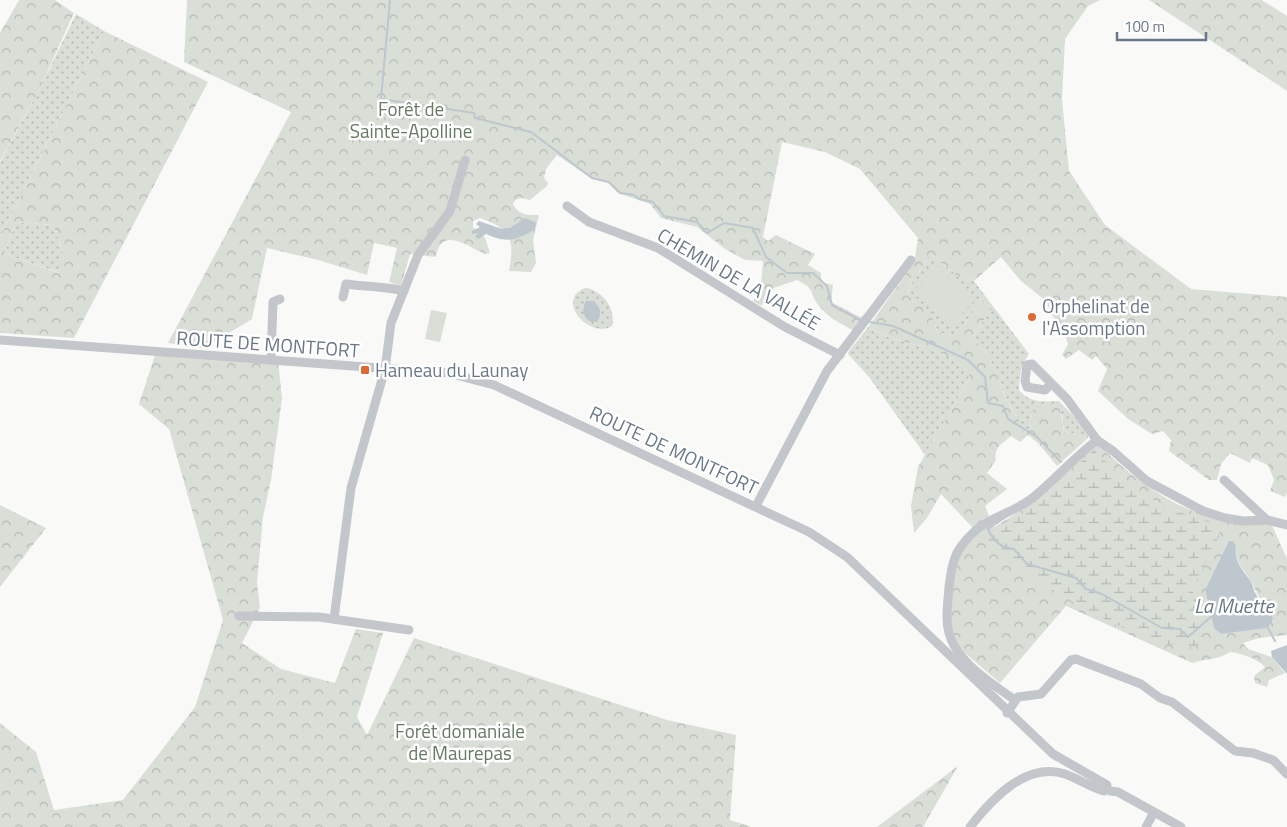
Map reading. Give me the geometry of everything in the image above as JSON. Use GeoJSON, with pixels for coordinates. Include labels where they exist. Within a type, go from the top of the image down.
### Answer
{"type":"FeatureCollection","features":[{"type":"Feature","properties":{"kind":"street"},"geometry":{"type":"LineString","coordinates":[[334,619],[351,488],[385,369],[391,323],[418,255],[450,211],[465,160]]}},
{"type":"Feature","properties":{"kind":"street","name":"CHEMIN DE LA VALLÉE"},"geometry":{"type":"LineString","coordinates":[[567,206],[589,222],[658,248],[785,327],[840,355]]}},
{"type":"Feature","properties":{"kind":"street"},"geometry":{"type":"LineString","coordinates":[[756,506],[827,372],[911,260]]}},
{"type":"Feature","properties":{"kind":"street"},"geometry":{"type":"LineString","coordinates":[[343,297],[346,284],[372,288],[380,286],[404,291]]}},
{"type":"Feature","properties":{"kind":"street"},"geometry":{"type":"LineString","coordinates":[[271,360],[273,302],[280,299]]}},
{"type":"Feature","properties":{"kind":"street","name":"ROUTE DE MONTFORT"},"geometry":{"type":"LineString","coordinates":[[0,340],[448,373],[494,384],[809,532],[847,557],[1007,713],[1059,759],[1107,789],[1118,792],[1181,827]]}},
{"type":"Feature","properties":{"kind":"street"},"geometry":{"type":"LineString","coordinates":[[1050,385],[1067,399],[1097,440],[1113,451],[1147,481],[1203,511],[1234,519],[1267,520],[1287,525]]}},
{"type":"Feature","properties":{"kind":"street"},"geometry":{"type":"LineString","coordinates":[[1015,700],[973,667],[958,651],[949,633],[947,621],[950,577],[954,554],[976,531],[994,519],[1012,512],[1034,497],[1073,459],[1097,440]]}},
{"type":"Feature","properties":{"kind":"street"},"geometry":{"type":"LineString","coordinates":[[1224,480],[1267,520]]}},
{"type":"Feature","properties":{"kind":"street"},"geometry":{"type":"LineString","coordinates":[[239,616],[334,619],[409,630]]}},
{"type":"Feature","properties":{"kind":"street"},"geometry":{"type":"LineString","coordinates":[[1007,713],[1015,700],[1041,694],[1071,660],[1076,659],[1141,684],[1160,698],[1172,702],[1235,751],[1253,753],[1273,760],[1287,774]]}},
{"type":"Feature","properties":{"kind":"street"},"geometry":{"type":"LineString","coordinates":[[970,827],[996,796],[1013,782],[1031,776],[1046,772],[1064,774],[1107,789]]}},
{"type":"Feature","properties":{"kind":"street"},"geometry":{"type":"LineString","coordinates":[[1146,827],[1154,812]]}},
{"type":"Feature","properties":{"kind":"green space"},"geometry":{"type":"Polygon","coordinates":[[[19,0],[55,0],[74,13],[39,90],[0,161],[0,33],[19,0]]]}},
{"type":"Feature","properties":{"kind":"green space","name":"Forêt de Sainte-Apolline"},"geometry":{"type":"Polygon","coordinates":[[[187,0],[1100,0],[1088,6],[1065,39],[1062,99],[1069,171],[1105,225],[1191,289],[1287,297],[1287,493],[1285,497],[1270,491],[1274,480],[1268,465],[1252,458],[1250,463],[1230,453],[1221,464],[1217,480],[1209,480],[1169,451],[1171,440],[1163,431],[1152,434],[1128,419],[1098,391],[1107,369],[1096,356],[1092,360],[1079,350],[1066,359],[1062,355],[1068,344],[1063,328],[1051,314],[1046,301],[1021,281],[1001,257],[974,281],[958,276],[930,254],[910,286],[907,295],[926,310],[933,320],[937,332],[952,336],[955,330],[960,330],[981,301],[992,308],[972,338],[988,356],[1007,399],[1019,419],[1019,430],[1022,433],[1030,429],[1032,412],[1036,407],[1055,404],[1060,408],[1064,431],[1088,438],[1057,466],[1039,444],[1028,435],[1020,442],[1011,436],[1002,444],[997,449],[996,460],[987,473],[1007,489],[985,506],[994,527],[1025,508],[1096,442],[1151,489],[1182,506],[1217,519],[1271,523],[1287,559],[1287,635],[1259,638],[1243,643],[1248,649],[1272,657],[1285,673],[1269,680],[1267,687],[1255,683],[1254,676],[1265,667],[1249,657],[1230,652],[1221,657],[1192,663],[1066,606],[1000,683],[951,641],[952,552],[973,528],[941,494],[927,518],[914,533],[911,506],[918,467],[970,377],[964,368],[945,355],[884,335],[869,326],[914,263],[918,238],[860,169],[825,152],[782,142],[763,237],[768,241],[776,235],[815,254],[808,265],[821,273],[821,282],[833,285],[831,302],[860,317],[866,315],[854,331],[826,314],[810,289],[797,280],[774,288],[761,306],[753,301],[761,285],[763,261],[745,260],[725,249],[697,227],[661,218],[650,204],[618,193],[608,183],[592,179],[557,155],[546,169],[544,178],[548,183],[547,186],[530,200],[521,198],[515,200],[513,204],[521,212],[539,215],[533,240],[536,263],[531,272],[509,271],[511,243],[508,237],[498,226],[480,218],[473,221],[473,227],[485,238],[490,253],[485,254],[463,243],[449,240],[443,242],[439,247],[436,257],[410,254],[401,286],[389,282],[397,248],[374,243],[367,275],[318,260],[267,248],[252,319],[204,348],[168,343],[291,112],[184,62],[187,0]],[[1233,541],[1229,542],[1205,590],[1214,627],[1221,634],[1268,628],[1270,607],[1260,598],[1240,564],[1236,556],[1236,545],[1233,541]]]}},
{"type":"Feature","properties":{"kind":"green space"},"geometry":{"type":"Polygon","coordinates":[[[1149,0],[1262,0],[1287,16],[1287,91],[1149,0]]]}},
{"type":"Feature","properties":{"kind":"green space"},"geometry":{"type":"Polygon","coordinates":[[[76,14],[104,31],[0,237],[0,162],[39,90],[76,14]]]}},
{"type":"Feature","properties":{"kind":"green space"},"geometry":{"type":"Polygon","coordinates":[[[104,31],[208,82],[74,338],[0,333],[0,237],[104,31]],[[16,222],[4,254],[59,273],[63,250],[53,225],[16,222]]]}},
{"type":"Feature","properties":{"kind":"green space"},"geometry":{"type":"Polygon","coordinates":[[[16,222],[53,225],[63,250],[60,273],[4,254],[16,222]]]}},
{"type":"Feature","properties":{"kind":"green space"},"geometry":{"type":"Polygon","coordinates":[[[930,254],[958,276],[974,281],[1029,354],[1022,367],[1019,390],[1033,400],[1059,401],[1088,431],[1088,438],[1064,431],[1062,414],[1032,412],[1030,429],[1022,433],[1019,430],[1019,419],[1012,410],[988,355],[972,338],[992,308],[981,301],[960,330],[952,336],[937,332],[936,326],[907,295],[910,286],[930,254]]]}},
{"type":"Feature","properties":{"kind":"green space"},"geometry":{"type":"Polygon","coordinates":[[[937,266],[974,301],[950,327],[913,292],[937,266]]]}},
{"type":"Feature","properties":{"kind":"green space"},"geometry":{"type":"Polygon","coordinates":[[[585,288],[597,292],[607,301],[612,313],[612,326],[603,329],[594,328],[579,317],[574,309],[573,301],[576,294],[585,288]]]}},
{"type":"Feature","properties":{"kind":"green space"},"geometry":{"type":"Polygon","coordinates":[[[431,310],[447,313],[440,342],[425,339],[431,310]]]}},
{"type":"Feature","properties":{"kind":"green space"},"geometry":{"type":"Polygon","coordinates":[[[869,326],[884,335],[945,355],[964,368],[970,377],[925,455],[869,377],[848,354],[869,326]]]}},
{"type":"Feature","properties":{"kind":"green space","name":"Forêt domaniale de Maurepas"},"geometry":{"type":"Polygon","coordinates":[[[155,355],[278,360],[282,398],[271,480],[263,517],[257,582],[260,608],[242,643],[281,669],[335,683],[356,629],[383,633],[357,717],[367,735],[414,638],[667,720],[736,735],[730,820],[752,827],[0,827],[0,723],[36,752],[54,810],[123,800],[195,707],[223,620],[169,429],[139,404],[155,355]]]}},
{"type":"Feature","properties":{"kind":"green space"},"geometry":{"type":"Polygon","coordinates":[[[1094,450],[1125,480],[1150,498],[1183,513],[1217,525],[1220,535],[1193,588],[1193,604],[1205,644],[1188,647],[1166,644],[1117,625],[1092,613],[1049,587],[986,539],[990,531],[1025,512],[1094,450]]]}},
{"type":"Feature","properties":{"kind":"green space"},"geometry":{"type":"Polygon","coordinates":[[[0,505],[46,528],[0,587],[0,505]]]}},
{"type":"Feature","properties":{"kind":"green space"},"geometry":{"type":"Polygon","coordinates":[[[958,766],[923,827],[877,827],[958,766]]]}},
{"type":"Feature","properties":{"kind":"water"},"geometry":{"type":"Polygon","coordinates":[[[525,218],[536,224],[534,230],[521,237],[505,240],[486,234],[479,239],[475,237],[478,233],[472,234],[472,231],[480,227],[476,224],[479,221],[502,229],[510,228],[525,218]]]}},
{"type":"Feature","properties":{"kind":"water"},"geometry":{"type":"Polygon","coordinates":[[[586,301],[594,301],[599,309],[600,316],[597,322],[589,321],[585,316],[583,309],[586,301]]]}},
{"type":"Feature","properties":{"kind":"water","name":"La Muette"},"geometry":{"type":"Polygon","coordinates":[[[1229,541],[1233,541],[1236,545],[1236,556],[1239,564],[1251,582],[1258,598],[1271,614],[1273,619],[1268,628],[1221,634],[1214,628],[1205,590],[1229,541]]]}},
{"type":"Feature","properties":{"kind":"water","name":"La Muette"},"geometry":{"type":"Polygon","coordinates":[[[1287,645],[1287,674],[1272,657],[1271,651],[1287,645]]]}},
{"type":"Feature","properties":{"kind":"waterway"},"geometry":{"type":"LineString","coordinates":[[390,0],[381,99],[474,113],[475,118],[531,132],[592,178],[609,182],[620,193],[634,195],[639,199],[653,202],[664,216],[697,222],[707,233],[724,223],[753,228],[766,257],[787,273],[813,273],[827,286],[832,305],[860,320]]}},
{"type":"Feature","properties":{"kind":"waterway"},"geometry":{"type":"LineString","coordinates":[[870,322],[893,326],[968,360],[985,377],[988,403],[1003,406],[1008,419],[1037,437],[1061,462]]}},
{"type":"Feature","properties":{"kind":"waterway"},"geometry":{"type":"LineString","coordinates":[[1006,517],[988,529],[998,543],[1014,549],[1027,564],[1076,578],[1086,589],[1102,594],[1162,628],[1180,629],[1188,637],[1213,615]]}},
{"type":"Feature","properties":{"kind":"waterway"},"geometry":{"type":"LineString","coordinates":[[1267,626],[1275,641]]}},
{"type":"Feature","properties":{"kind":"place","name":"Orphelinat de l'Assomption"},"geometry":{"type":"Point","coordinates":[1032,317]}},
{"type":"Feature","properties":{"kind":"place","name":"Hameau du Launay"},"geometry":{"type":"Point","coordinates":[365,370]}}]}
